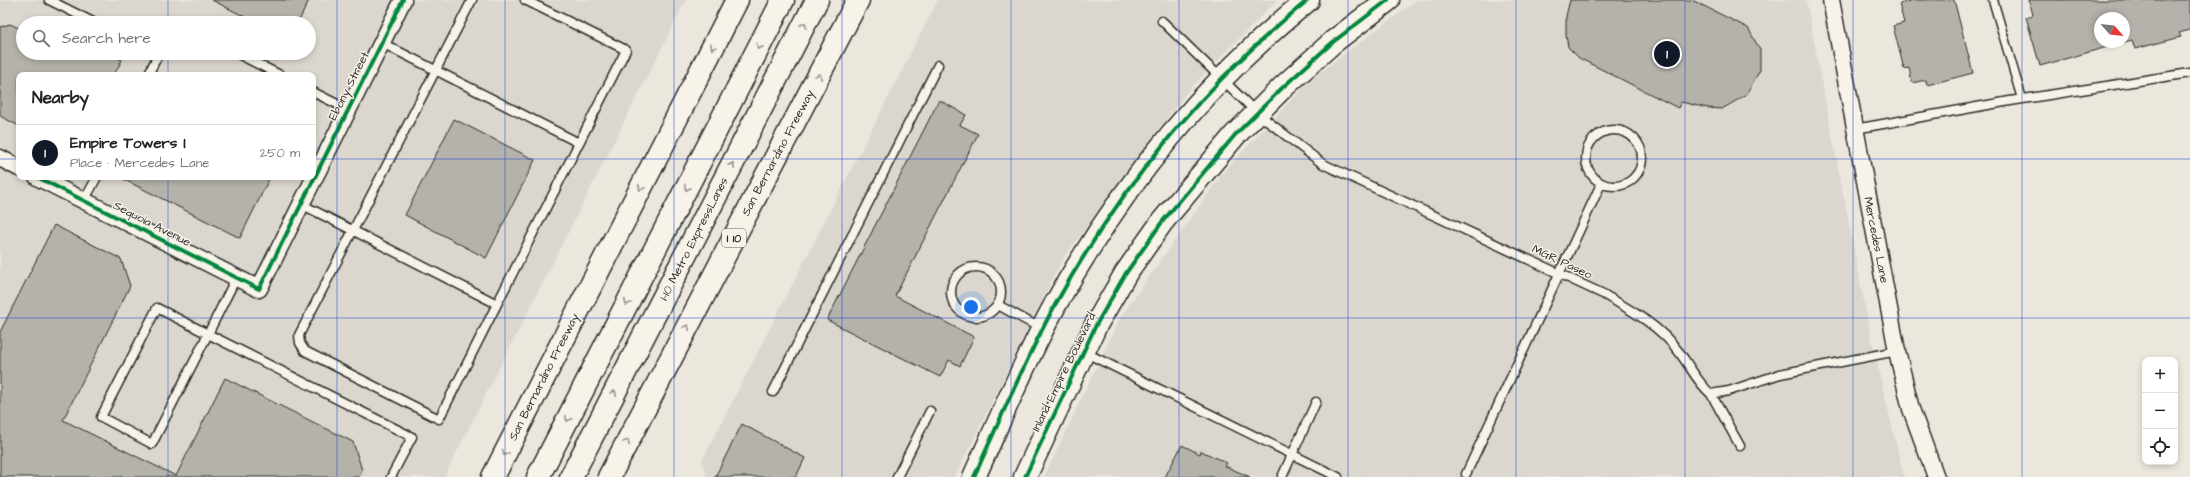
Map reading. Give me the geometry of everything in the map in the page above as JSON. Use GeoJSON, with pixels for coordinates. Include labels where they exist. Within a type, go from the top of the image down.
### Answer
{"type":"FeatureCollection","features":[{"type":"Feature","properties":{"kind":"main road","name":"San Bernardino Freeway"},"geometry":{"type":"LineString","coordinates":[[493,477],[737,0]]}},
{"type":"Feature","properties":{"kind":"main road"},"geometry":{"type":"LineString","coordinates":[[538,477],[783,0]]}},
{"type":"Feature","properties":{"kind":"main road","name":"I-10 Metro ExpressLanes"},"geometry":{"type":"LineString","coordinates":[[571,477],[817,0]]}},
{"type":"Feature","properties":{"kind":"main road","name":"San Bernardino Freeway"},"geometry":{"type":"LineString","coordinates":[[609,477],[858,0]]}},
{"type":"Feature","properties":{"kind":"main road"},"geometry":{"type":"LineString","coordinates":[[974,477],[1043,329],[1107,219],[1144,168],[1180,123],[1222,79],[1280,23],[1308,0]]}},
{"type":"Feature","properties":{"kind":"main road","name":"Inland Empire Boulevard"},"geometry":{"type":"LineString","coordinates":[[1025,477],[1096,325],[1126,273],[1162,222],[1236,135],[1282,88],[1332,42],[1388,0]]}},
{"type":"Feature","properties":{"kind":"street","name":"Ebony Street"},"geometry":{"type":"LineString","coordinates":[[316,174],[403,0]]}},
{"type":"Feature","properties":{"kind":"street","name":"Mercedes Lane"},"geometry":{"type":"LineString","coordinates":[[1831,0],[1897,351],[1912,409],[1936,477]]}},
{"type":"Feature","properties":{"kind":"street"},"geometry":{"type":"LineString","coordinates":[[0,158],[16,166]]}},
{"type":"Feature","properties":{"kind":"street","name":"Sequoia Avenue"},"geometry":{"type":"LineString","coordinates":[[43,180],[259,289]]}},
{"type":"Feature","properties":{"kind":"street","name":"Ebony Street"},"geometry":{"type":"LineString","coordinates":[[259,289],[313,180]]}},
{"type":"Feature","properties":{"kind":"lane"},"geometry":{"type":"LineString","coordinates":[[49,0],[80,16]]}},
{"type":"Feature","properties":{"kind":"lane"},"geometry":{"type":"LineString","coordinates":[[472,0],[299,335],[300,343],[304,351],[439,419],[626,50],[525,0]]}},
{"type":"Feature","properties":{"kind":"lane"},"geometry":{"type":"LineString","coordinates":[[1993,0],[2022,99]]}},
{"type":"Feature","properties":{"kind":"lane","name":"MGR Paseo"},"geometry":{"type":"LineString","coordinates":[[1162,21],[1257,113],[1323,164],[1603,294],[1642,317],[1674,346],[1702,387],[1711,394],[1740,446]]}},
{"type":"Feature","properties":{"kind":"lane"},"geometry":{"type":"LineString","coordinates":[[382,43],[579,143]]}},
{"type":"Feature","properties":{"kind":"lane"},"geometry":{"type":"LineString","coordinates":[[150,72],[156,60]]}},
{"type":"Feature","properties":{"kind":"lane"},"geometry":{"type":"LineString","coordinates":[[250,60],[274,72]]}},
{"type":"Feature","properties":{"kind":"lane"},"geometry":{"type":"LineString","coordinates":[[773,392],[938,65]]}},
{"type":"Feature","properties":{"kind":"lane"},"geometry":{"type":"LineString","coordinates":[[1855,129],[2022,99],[2190,73]]}},
{"type":"Feature","properties":{"kind":"lane"},"geometry":{"type":"LineString","coordinates":[[316,94],[348,110]]}},
{"type":"Feature","properties":{"kind":"lane"},"geometry":{"type":"LineString","coordinates":[[1610,131],[1627,133],[1640,147],[1642,157],[1641,166],[1636,175],[1629,182],[1620,186],[1601,184],[1589,172],[1586,163],[1589,146],[1594,139],[1601,134],[1610,131]]}},
{"type":"Feature","properties":{"kind":"lane"},"geometry":{"type":"LineString","coordinates":[[84,201],[95,180]]}},
{"type":"Feature","properties":{"kind":"lane"},"geometry":{"type":"LineString","coordinates":[[1466,474],[1601,184]]}},
{"type":"Feature","properties":{"kind":"lane"},"geometry":{"type":"LineString","coordinates":[[301,204],[497,304]]}},
{"type":"Feature","properties":{"kind":"lane"},"geometry":{"type":"LineString","coordinates":[[975,266],[991,270],[1000,282],[1002,290],[998,305],[986,316],[978,317],[962,313],[952,301],[951,285],[960,271],[975,266]]}},
{"type":"Feature","properties":{"kind":"lane"},"geometry":{"type":"LineString","coordinates":[[236,278],[208,334],[152,444],[101,417],[157,308],[208,334],[412,437],[391,477]]}},
{"type":"Feature","properties":{"kind":"lane"},"geometry":{"type":"LineString","coordinates":[[998,305],[1043,329]]}},
{"type":"Feature","properties":{"kind":"lane"},"geometry":{"type":"LineString","coordinates":[[1711,394],[1729,392],[1780,374],[1897,351]]}},
{"type":"Feature","properties":{"kind":"lane"},"geometry":{"type":"LineString","coordinates":[[1084,352],[1292,456],[1338,477]]}},
{"type":"Feature","properties":{"kind":"lane"},"geometry":{"type":"LineString","coordinates":[[1282,477],[1316,402]]}},
{"type":"Feature","properties":{"kind":"lane"},"geometry":{"type":"LineString","coordinates":[[897,477],[930,411]]}},
{"type":"Feature","properties":{"kind":"shaded area"},"geometry":{"type":"Polygon","coordinates":[[[0,0],[686,0],[444,477],[0,477],[0,0]]]}},
{"type":"Feature","properties":{"kind":"shaded area"},"geometry":{"type":"Polygon","coordinates":[[[938,0],[1277,0],[1186,93],[1062,260],[955,477],[707,477],[702,461],[938,0]]]}},
{"type":"Feature","properties":{"kind":"shaded area"},"geometry":{"type":"Polygon","coordinates":[[[1417,0],[1806,0],[1871,338],[1904,477],[1044,477],[1120,318],[1222,174],[1311,79],[1417,0]]]}},
{"type":"Feature","properties":{"kind":"building"},"geometry":{"type":"Polygon","coordinates":[[[212,0],[309,0],[301,16],[243,16],[212,0]]]}},
{"type":"Feature","properties":{"kind":"building"},"geometry":{"type":"Polygon","coordinates":[[[1570,0],[1692,0],[1748,28],[1760,50],[1760,70],[1746,95],[1722,109],[1708,108],[1681,102],[1678,108],[1579,58],[1568,47],[1566,35],[1566,16],[1570,0]]]}},
{"type":"Feature","properties":{"kind":"building"},"geometry":{"type":"Polygon","coordinates":[[[1913,0],[1954,0],[1973,73],[1927,85],[1926,80],[1912,83],[1909,68],[1904,69],[1893,26],[1904,23],[1899,4],[1913,0]]]}},
{"type":"Feature","properties":{"kind":"building"},"geometry":{"type":"Polygon","coordinates":[[[2029,0],[2190,0],[2190,30],[2179,33],[2181,37],[2135,49],[2132,40],[2130,41],[2130,12],[2094,12],[2094,48],[2104,48],[2040,66],[2026,17],[2033,15],[2029,0]]]}},
{"type":"Feature","properties":{"kind":"building"},"geometry":{"type":"Polygon","coordinates":[[[10,24],[16,27],[16,60],[122,60],[116,72],[16,72],[16,124],[0,116],[0,27],[10,24]]]}},
{"type":"Feature","properties":{"kind":"building"},"geometry":{"type":"Polygon","coordinates":[[[939,100],[966,115],[960,125],[978,134],[895,296],[974,337],[960,366],[949,360],[940,377],[827,320],[939,100]]]}},
{"type":"Feature","properties":{"kind":"building"},"geometry":{"type":"Polygon","coordinates":[[[454,119],[535,160],[486,258],[405,215],[454,119]]]}},
{"type":"Feature","properties":{"kind":"building"},"geometry":{"type":"Polygon","coordinates":[[[125,180],[269,180],[240,238],[125,180]]]}},
{"type":"Feature","properties":{"kind":"building"},"geometry":{"type":"Polygon","coordinates":[[[54,225],[121,259],[130,286],[63,420],[176,476],[225,378],[353,442],[362,470],[359,477],[0,477],[0,332],[54,225]]]}},
{"type":"Feature","properties":{"kind":"building"},"geometry":{"type":"Polygon","coordinates":[[[742,424],[805,458],[796,477],[715,477],[742,424]]]}},
{"type":"Feature","properties":{"kind":"building"},"geometry":{"type":"Polygon","coordinates":[[[1182,445],[1200,454],[1201,451],[1227,463],[1225,466],[1250,477],[1165,477],[1182,445]]]}},
{"type":"Feature","properties":{"kind":"cycle path"},"geometry":{"type":"LineString","coordinates":[[316,175],[403,0]]}},
{"type":"Feature","properties":{"kind":"cycle path"},"geometry":{"type":"LineString","coordinates":[[974,477],[1033,347],[1080,262],[1107,220],[1136,179],[1199,103],[1270,32],[1308,0]]}},
{"type":"Feature","properties":{"kind":"cycle path"},"geometry":{"type":"LineString","coordinates":[[1025,477],[1096,325],[1126,273],[1162,222],[1235,135],[1282,88],[1333,42],[1388,0]]}},
{"type":"Feature","properties":{"kind":"cycle path"},"geometry":{"type":"LineString","coordinates":[[43,180],[259,289],[313,180]]}},
{"type":"Feature","properties":{"kind":"place","name":"Empire Towers I"},"geometry":{"type":"Point","coordinates":[1667,54]}}]}
